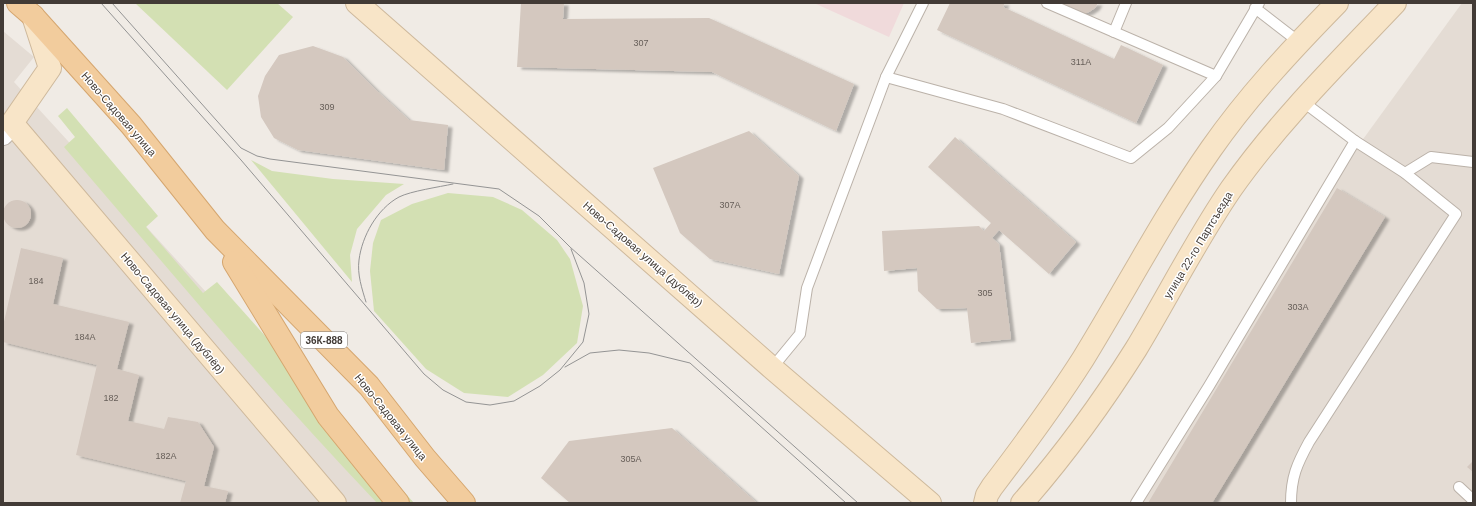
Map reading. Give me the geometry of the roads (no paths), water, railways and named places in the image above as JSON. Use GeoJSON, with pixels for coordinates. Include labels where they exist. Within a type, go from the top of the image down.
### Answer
{"type":"FeatureCollection","features":[{"type":"Feature","properties":{"kind":"main road","name":"Ново-Садовая улица (дублёр)"},"geometry":{"type":"LineString","coordinates":[[357,3],[772,368],[930,503]]}},
{"type":"Feature","properties":{"kind":"main road"},"geometry":{"type":"LineString","coordinates":[[985,503],[987,495],[992,487],[1028,440],[1069,381],[1210,150],[1252,95],[1299,42],[1337,3]]}},
{"type":"Feature","properties":{"kind":"main road","name":"улица 22-го Партсъезда"},"geometry":{"type":"LineString","coordinates":[[1022,503],[1054,467],[1110,388],[1231,190],[1255,157],[1302,101],[1395,3]]}},
{"type":"Feature","properties":{"kind":"main road"},"geometry":{"type":"LineString","coordinates":[[7,129],[50,68],[25,10]]}},
{"type":"Feature","properties":{"kind":"main road","name":"Ново-Садовая улица"},"geometry":{"type":"LineString","coordinates":[[25,10],[131,125],[215,230],[369,386],[425,458],[464,503]]}},
{"type":"Feature","properties":{"kind":"main road","name":"Ново-Садовая улица (дублёр)"},"geometry":{"type":"LineString","coordinates":[[7,129],[335,503]]}},
{"type":"Feature","properties":{"kind":"main road","name":"Ново-Садовая улица"},"geometry":{"type":"LineString","coordinates":[[215,230],[328,416],[398,503]]}},
{"type":"Feature","properties":{"kind":"lane"},"geometry":{"type":"LineString","coordinates":[[772,368],[800,334],[806,288],[886,77],[923,3]]}},
{"type":"Feature","properties":{"kind":"lane"},"geometry":{"type":"LineString","coordinates":[[1046,3],[1216,76]]}},
{"type":"Feature","properties":{"kind":"lane"},"geometry":{"type":"LineString","coordinates":[[1114,32],[1126,3]]}},
{"type":"Feature","properties":{"kind":"lane"},"geometry":{"type":"LineString","coordinates":[[886,77],[1003,109],[1131,158],[1168,128],[1216,76],[1257,6],[1299,42]]}},
{"type":"Feature","properties":{"kind":"lane"},"geometry":{"type":"LineString","coordinates":[[1291,503],[1291,486],[1297,463],[1456,214],[1405,173],[1355,141],[1302,101]]}},
{"type":"Feature","properties":{"kind":"lane"},"geometry":{"type":"LineString","coordinates":[[1136,503],[1209,386],[1355,141]]}},
{"type":"Feature","properties":{"kind":"lane"},"geometry":{"type":"LineString","coordinates":[[1405,173],[1431,157],[1473,162]]}},
{"type":"Feature","properties":{"kind":"lane"},"geometry":{"type":"LineString","coordinates":[[1459,487],[1473,500]]}},
{"type":"Feature","properties":{"kind":"tram line"},"geometry":{"type":"LineString","coordinates":[[101,3],[241,160],[424,374],[443,390],[466,402],[490,405],[514,401],[540,386],[560,370],[583,342],[589,314],[584,283],[571,249]]}},
{"type":"Feature","properties":{"kind":"tram line"},"geometry":{"type":"LineString","coordinates":[[112,3],[241,148],[257,156],[270,159],[499,189],[539,216],[570,247],[858,503]]}},
{"type":"Feature","properties":{"kind":"tram line"},"geometry":{"type":"LineString","coordinates":[[366,302],[359,276],[359,260],[363,242],[377,216],[391,202],[399,197],[418,191],[453,184]]}},
{"type":"Feature","properties":{"kind":"tram line"},"geometry":{"type":"LineString","coordinates":[[565,367],[590,353],[619,350],[649,353],[690,363],[846,503]]}}]}
